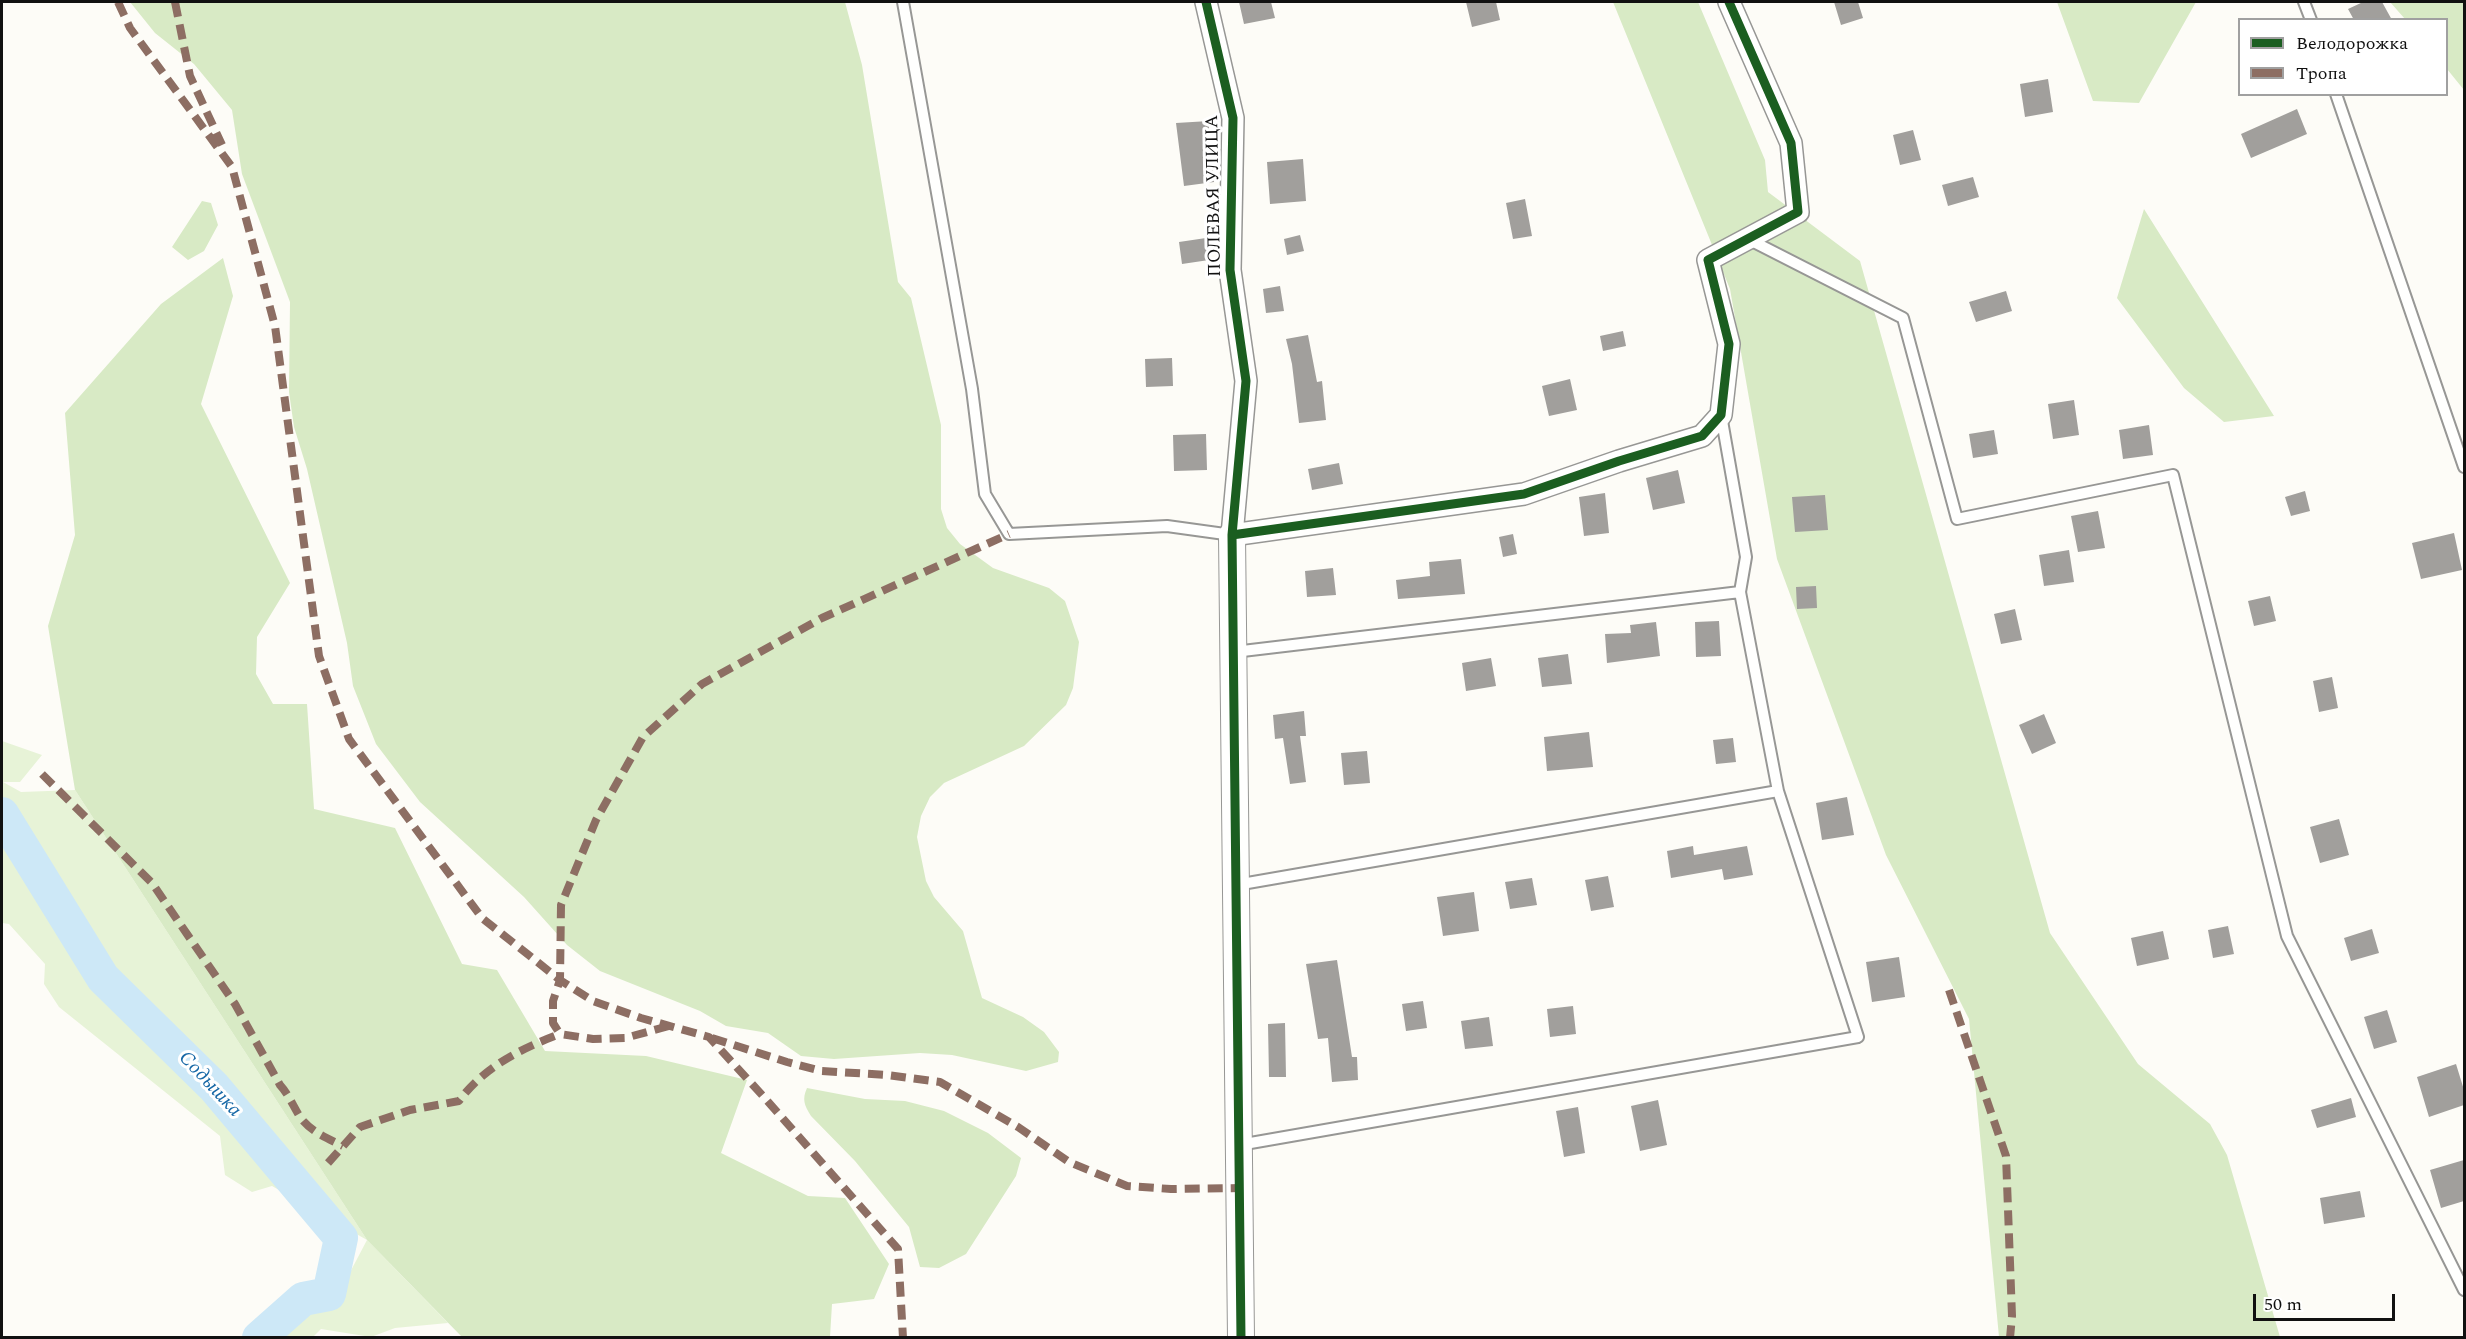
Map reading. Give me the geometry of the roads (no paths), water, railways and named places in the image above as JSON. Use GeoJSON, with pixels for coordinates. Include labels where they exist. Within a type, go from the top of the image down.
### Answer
{"type":"FeatureCollection","features":[{"type":"Feature","properties":{"kind":"street","name":"ПОЛЕВАЯ УЛИЦА"},"geometry":{"type":"LineString","coordinates":[[1206,2],[1233,118],[1230,270],[1246,381],[1232,536]]}},
{"type":"Feature","properties":{"kind":"street"},"geometry":{"type":"LineString","coordinates":[[1240,1338],[1232,536],[1524,494],[1620,460],[1702,435],[1721,415],[1729,344],[1708,260],[1798,212],[1791,143],[1729,2]]}},
{"type":"Feature","properties":{"kind":"lane"},"geometry":{"type":"LineString","coordinates":[[903,2],[972,389],[985,494],[1009,534],[1167,526],[1232,536]]}},
{"type":"Feature","properties":{"kind":"lane"},"geometry":{"type":"LineString","coordinates":[[2304,2],[2309,18]]}},
{"type":"Feature","properties":{"kind":"lane"},"geometry":{"type":"LineString","coordinates":[[2337,96],[2464,467]]}},
{"type":"Feature","properties":{"kind":"lane"},"geometry":{"type":"LineString","coordinates":[[1748,239],[1903,318],[1957,519],[2172,475],[2287,936],[2464,1290]]}},
{"type":"Feature","properties":{"kind":"lane"},"geometry":{"type":"LineString","coordinates":[[1239,1145],[1858,1037],[1778,791],[1740,592],[1746,557],[1721,415]]}},
{"type":"Feature","properties":{"kind":"lane"},"geometry":{"type":"LineString","coordinates":[[1234,652],[1740,592]]}},
{"type":"Feature","properties":{"kind":"lane"},"geometry":{"type":"LineString","coordinates":[[1236,885],[1778,791]]}},
{"type":"Feature","properties":{"kind":"waterway","name":"Содышка"},"geometry":{"type":"LineString","coordinates":[[2,814],[103,978],[214,1087],[341,1238],[329,1294],[303,1299],[259,1338]]}}]}
